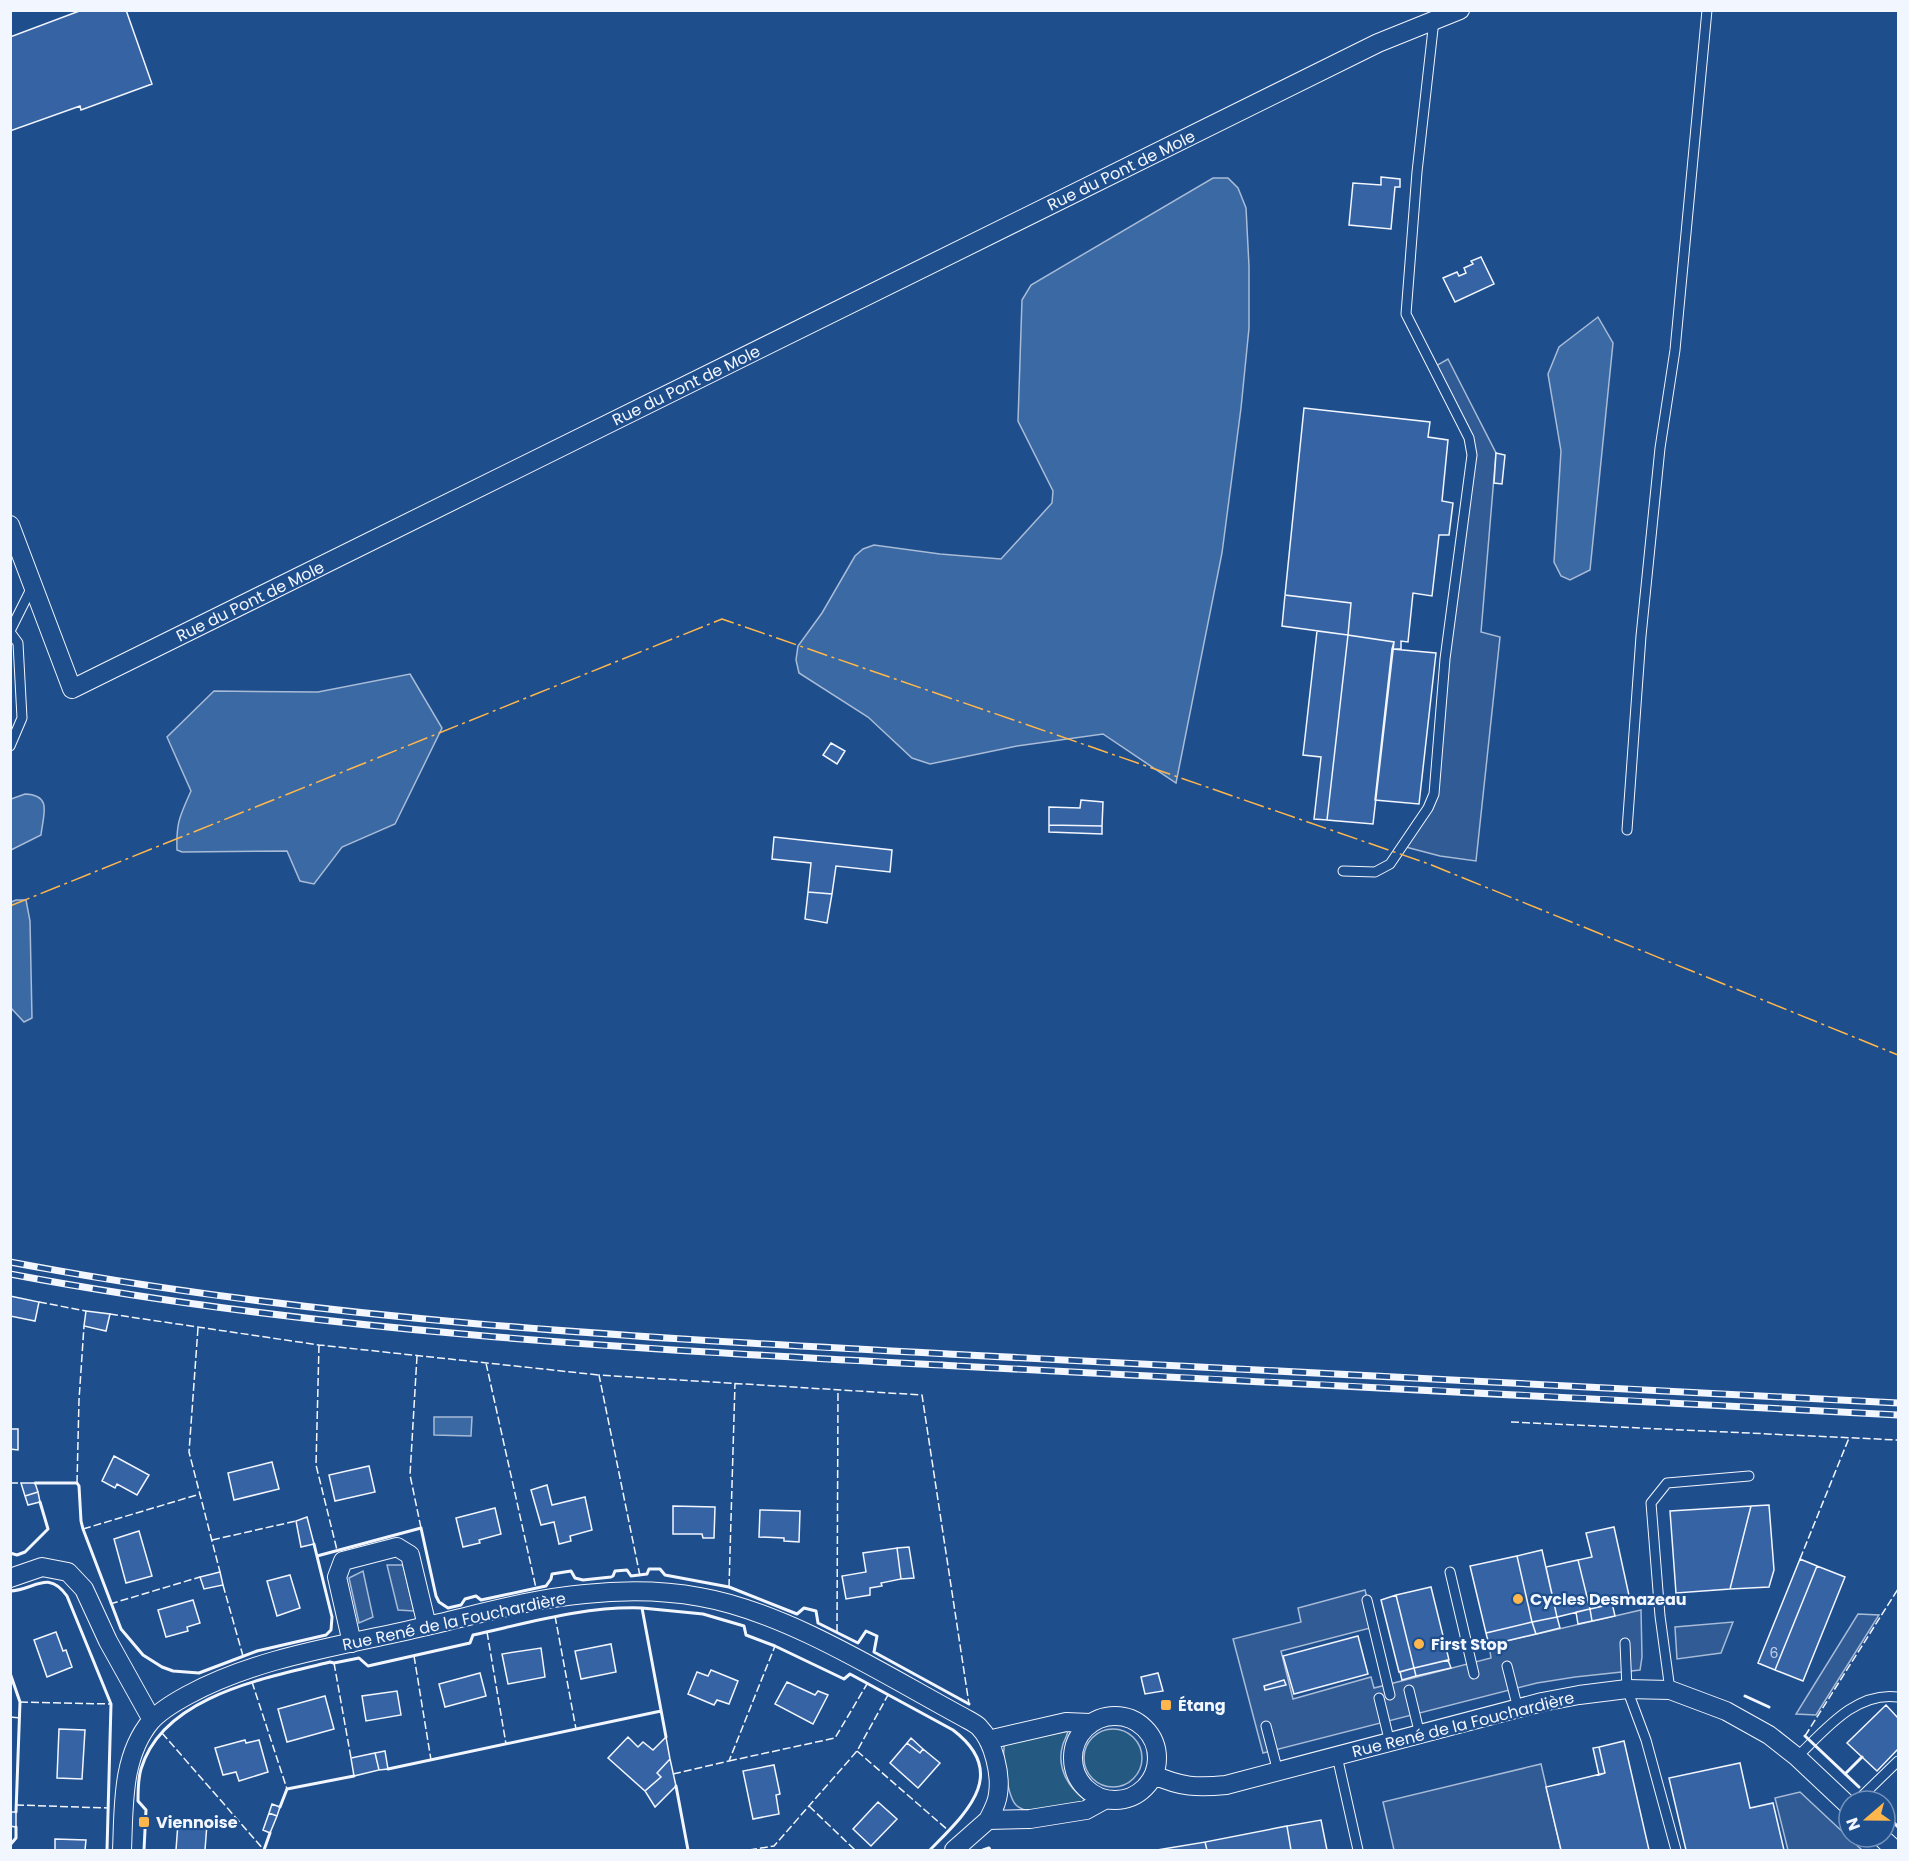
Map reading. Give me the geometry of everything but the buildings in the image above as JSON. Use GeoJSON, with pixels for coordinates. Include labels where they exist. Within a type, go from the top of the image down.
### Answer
{"type":"FeatureCollection","features":[{"type":"Feature","properties":{"kind":"street","name":"Rue du Pont de Mole"},"geometry":{"type":"LineString","coordinates":[[10,525],[72,689],[1378,43],[1460,10]]}},
{"type":"Feature","properties":{"kind":"street"},"geometry":{"type":"LineString","coordinates":[[352,1644],[337,1577],[343,1561],[397,1547],[410,1555],[427,1626]]}},
{"type":"Feature","properties":{"kind":"street"},"geometry":{"type":"LineString","coordinates":[[10,1578],[42,1567],[68,1572],[84,1589],[126,1675],[152,1720]]}},
{"type":"Feature","properties":{"kind":"street","name":"Rue René de la Fouchardière"},"geometry":{"type":"LineString","coordinates":[[122,1851],[125,1785],[130,1761],[140,1737],[152,1720],[174,1702],[229,1676],[267,1663],[511,1606],[584,1594],[670,1593],[736,1605],[835,1648],[963,1717],[979,1727],[988,1740]]}},
{"type":"Feature","properties":{"kind":"street","name":"Rue René de la Fouchardière"},"geometry":{"type":"LineString","coordinates":[[1154,1775],[1175,1784],[1200,1788],[1226,1785],[1579,1695],[1627,1689],[1670,1690],[1725,1711],[1769,1735],[1797,1756],[1837,1794]]}},
{"type":"Feature","properties":{"kind":"street"},"geometry":{"type":"LineString","coordinates":[[1116,1715],[1130,1718],[1142,1725],[1151,1735],[1158,1762],[1154,1775],[1146,1787],[1134,1796],[1120,1800],[1106,1800],[1093,1794],[1082,1785],[1073,1760],[1074,1746],[1080,1733],[1090,1723],[1102,1717],[1116,1715]]}},
{"type":"Feature","properties":{"kind":"street"},"geometry":{"type":"LineString","coordinates":[[954,1851],[988,1820],[994,1809],[998,1793],[998,1777],[988,1740],[1066,1722],[1090,1723]]}},
{"type":"Feature","properties":{"kind":"street"},"geometry":{"type":"LineString","coordinates":[[988,1820],[1030,1819],[1086,1810],[1106,1800]]}},
{"type":"Feature","properties":{"kind":"lane"},"geometry":{"type":"LineString","coordinates":[[1627,830],[1641,636],[1660,448],[1676,350],[1707,10]]}},
{"type":"Feature","properties":{"kind":"lane"},"geometry":{"type":"LineString","coordinates":[[1343,871],[1375,872],[1390,864],[1428,808],[1434,794],[1445,659],[1472,454],[1466,429],[1406,314],[1417,172],[1434,20]]}},
{"type":"Feature","properties":{"kind":"lane"},"geometry":{"type":"LineString","coordinates":[[10,746],[22,718],[18,643],[10,631],[33,585]]}},
{"type":"Feature","properties":{"kind":"lane"},"geometry":{"type":"LineString","coordinates":[[1670,1690],[1660,1616],[1651,1503],[1667,1483],[1749,1476]]}},
{"type":"Feature","properties":{"kind":"lane"},"geometry":{"type":"LineString","coordinates":[[1450,1572],[1474,1674]]}},
{"type":"Feature","properties":{"kind":"lane"},"geometry":{"type":"LineString","coordinates":[[1367,1600],[1390,1695]]}},
{"type":"Feature","properties":{"kind":"lane"},"geometry":{"type":"LineString","coordinates":[[1625,1643],[1627,1689],[1646,1740],[1676,1851]]}},
{"type":"Feature","properties":{"kind":"lane"},"geometry":{"type":"LineString","coordinates":[[1507,1666],[1518,1709]]}},
{"type":"Feature","properties":{"kind":"lane"},"geometry":{"type":"LineString","coordinates":[[1409,1690],[1420,1735]]}},
{"type":"Feature","properties":{"kind":"lane"},"geometry":{"type":"LineString","coordinates":[[1797,1756],[1837,1719],[1861,1702],[1882,1696],[1899,1697]]}},
{"type":"Feature","properties":{"kind":"lane"},"geometry":{"type":"LineString","coordinates":[[1379,1698],[1390,1743]]}},
{"type":"Feature","properties":{"kind":"lane"},"geometry":{"type":"LineString","coordinates":[[1266,1726],[1278,1772]]}},
{"type":"Feature","properties":{"kind":"lane"},"geometry":{"type":"LineString","coordinates":[[1337,1756],[1358,1851]]}},
{"type":"Feature","properties":{"kind":"lane"},"geometry":{"type":"LineString","coordinates":[[1870,1789],[1899,1761]]}},
{"type":"Feature","properties":{"kind":"shaded area"},"geometry":{"type":"Polygon","coordinates":[[[1213,178],[1228,178],[1238,188],[1246,208],[1249,328],[1222,553],[1176,783],[1103,734],[1017,746],[930,764],[912,758],[868,717],[799,673],[796,660],[798,646],[822,613],[855,556],[863,549],[874,545],[1001,559],[1052,503],[1053,491],[1018,421],[1022,300],[1031,285],[1213,178]]]}},
{"type":"Feature","properties":{"kind":"shaded area"},"geometry":{"type":"Polygon","coordinates":[[[1598,317],[1613,343],[1590,570],[1570,580],[1561,576],[1554,562],[1561,451],[1548,374],[1559,347],[1598,317]]]}},
{"type":"Feature","properties":{"kind":"shaded area"},"geometry":{"type":"Polygon","coordinates":[[[1448,359],[1496,453],[1481,632],[1500,637],[1476,861],[1440,856],[1402,846],[1428,808],[1472,455],[1434,367],[1448,359]]]}},
{"type":"Feature","properties":{"kind":"shaded area"},"geometry":{"type":"Polygon","coordinates":[[[410,674],[442,728],[395,824],[342,847],[314,884],[300,881],[287,851],[182,852],[177,850],[180,819],[191,791],[167,737],[214,691],[318,692],[410,674]]]}},
{"type":"Feature","properties":{"kind":"shaded area"},"geometry":{"type":"Polygon","coordinates":[[[25,794],[34,795],[43,802],[41,835],[11,850],[11,799],[25,794]]]}},
{"type":"Feature","properties":{"kind":"shaded area"},"geometry":{"type":"Polygon","coordinates":[[[26,900],[30,921],[32,1018],[24,1022],[11,1008],[11,902],[26,900]]]}},
{"type":"Feature","properties":{"kind":"shaded area"},"geometry":{"type":"Polygon","coordinates":[[[434,1417],[472,1417],[471,1436],[434,1435],[434,1417]]]}},
{"type":"Feature","properties":{"kind":"shaded area"},"geometry":{"type":"Polygon","coordinates":[[[387,1565],[403,1565],[414,1611],[398,1610],[387,1565]]]}},
{"type":"Feature","properties":{"kind":"shaded area"},"geometry":{"type":"Polygon","coordinates":[[[363,1571],[373,1617],[359,1623],[349,1578],[363,1571]]]}},
{"type":"Feature","properties":{"kind":"shaded area"},"geometry":{"type":"Polygon","coordinates":[[[1365,1590],[1374,1627],[1281,1651],[1293,1699],[1371,1677],[1374,1688],[1491,1658],[1489,1645],[1641,1610],[1640,1670],[1537,1683],[1263,1753],[1233,1639],[1301,1622],[1298,1608],[1365,1590]]]}},
{"type":"Feature","properties":{"kind":"shaded area"},"geometry":{"type":"Polygon","coordinates":[[[1858,1614],[1879,1615],[1816,1715],[1796,1714],[1858,1614]]]}},
{"type":"Feature","properties":{"kind":"shaded area"},"geometry":{"type":"Polygon","coordinates":[[[1733,1622],[1721,1653],[1677,1659],[1675,1627],[1733,1622]]]}},
{"type":"Feature","properties":{"kind":"shaded area"},"geometry":{"type":"Polygon","coordinates":[[[1113,1729],[1124,1731],[1137,1742],[1142,1758],[1140,1769],[1129,1782],[1113,1787],[1102,1785],[1089,1774],[1084,1758],[1086,1747],[1097,1734],[1113,1729]]]}},
{"type":"Feature","properties":{"kind":"shaded area"},"geometry":{"type":"Polygon","coordinates":[[[1068,1731],[1061,1752],[1062,1768],[1068,1782],[1084,1799],[1084,1802],[1030,1812],[1019,1808],[1013,1800],[1008,1785],[1004,1756],[1005,1743],[1068,1731]]]}},
{"type":"Feature","properties":{"kind":"shaded area"},"geometry":{"type":"Polygon","coordinates":[[[1541,1764],[1561,1850],[1394,1850],[1383,1802],[1541,1764]]]}},
{"type":"Feature","properties":{"kind":"shaded area"},"geometry":{"type":"Polygon","coordinates":[[[1800,1792],[1837,1827],[1837,1849],[1862,1850],[1788,1850],[1775,1798],[1800,1792]]]}},
{"type":"Feature","properties":{"kind":"railway"},"geometry":{"type":"LineString","coordinates":[[10,1262],[129,1283],[248,1299],[487,1325],[607,1334],[847,1349],[1898,1403]]}},
{"type":"Feature","properties":{"kind":"railway"},"geometry":{"type":"LineString","coordinates":[[10,1274],[245,1311],[364,1325],[601,1345],[838,1360],[1898,1415]]}},
{"type":"Feature","properties":{"kind":"fence"},"geometry":{"type":"LineString","coordinates":[[39,1302],[86,1311]]}},
{"type":"Feature","properties":{"kind":"fence"},"geometry":{"type":"LineString","coordinates":[[110,1314],[319,1345],[599,1375]]}},
{"type":"Feature","properties":{"kind":"fence"},"geometry":{"type":"LineString","coordinates":[[77,1483],[84,1326]]}},
{"type":"Feature","properties":{"kind":"fence"},"geometry":{"type":"LineString","coordinates":[[198,1328],[189,1452],[220,1572]]}},
{"type":"Feature","properties":{"kind":"fence"},"geometry":{"type":"LineString","coordinates":[[319,1345],[316,1465],[337,1550]]}},
{"type":"Feature","properties":{"kind":"fence"},"geometry":{"type":"LineString","coordinates":[[417,1356],[410,1475],[421,1528]]}},
{"type":"Feature","properties":{"kind":"fence"},"geometry":{"type":"LineString","coordinates":[[486,1363],[536,1588]]}},
{"type":"Feature","properties":{"kind":"fence"},"geometry":{"type":"LineString","coordinates":[[640,1576],[599,1375],[922,1395],[969,1704]]}},
{"type":"Feature","properties":{"kind":"fence"},"geometry":{"type":"LineString","coordinates":[[729,1587],[735,1383]]}},
{"type":"Feature","properties":{"kind":"fence"},"geometry":{"type":"LineString","coordinates":[[837,1632],[838,1390]]}},
{"type":"Feature","properties":{"kind":"fence"},"geometry":{"type":"LineString","coordinates":[[1511,1422],[1898,1440]]}},
{"type":"Feature","properties":{"kind":"fence"},"geometry":{"type":"LineString","coordinates":[[1800,1559],[1849,1438]]}},
{"type":"Feature","properties":{"kind":"fence"},"geometry":{"type":"LineString","coordinates":[[10,1483],[21,1483]]}},
{"type":"Feature","properties":{"kind":"fence"},"geometry":{"type":"LineString","coordinates":[[83,1529],[200,1494]]}},
{"type":"Feature","properties":{"kind":"fence"},"geometry":{"type":"LineString","coordinates":[[212,1540],[296,1521]]}},
{"type":"Feature","properties":{"kind":"fence"},"geometry":{"type":"LineString","coordinates":[[110,1604],[200,1577]]}},
{"type":"Feature","properties":{"kind":"fence"},"geometry":{"type":"LineString","coordinates":[[223,1585],[243,1656]]}},
{"type":"Feature","properties":{"kind":"fence"},"geometry":{"type":"LineString","coordinates":[[1805,1736],[1898,1589]]}},
{"type":"Feature","properties":{"kind":"fence"},"geometry":{"type":"LineString","coordinates":[[555,1616],[576,1729]]}},
{"type":"Feature","properties":{"kind":"fence"},"geometry":{"type":"LineString","coordinates":[[487,1632],[506,1744]]}},
{"type":"Feature","properties":{"kind":"fence"},"geometry":{"type":"LineString","coordinates":[[673,1774],[729,1761],[775,1646]]}},
{"type":"Feature","properties":{"kind":"fence"},"geometry":{"type":"LineString","coordinates":[[414,1656],[431,1760]]}},
{"type":"Feature","properties":{"kind":"fence"},"geometry":{"type":"LineString","coordinates":[[334,1663],[351,1758]]}},
{"type":"Feature","properties":{"kind":"fence"},"geometry":{"type":"LineString","coordinates":[[252,1682],[287,1789]]}},
{"type":"Feature","properties":{"kind":"fence"},"geometry":{"type":"LineString","coordinates":[[729,1761],[835,1738],[867,1684]]}},
{"type":"Feature","properties":{"kind":"fence"},"geometry":{"type":"LineString","coordinates":[[749,1850],[774,1846],[857,1751],[888,1695]]}},
{"type":"Feature","properties":{"kind":"fence"},"geometry":{"type":"LineString","coordinates":[[20,1702],[111,1704]]}},
{"type":"Feature","properties":{"kind":"fence"},"geometry":{"type":"LineString","coordinates":[[10,1717],[20,1718]]}},
{"type":"Feature","properties":{"kind":"fence"},"geometry":{"type":"LineString","coordinates":[[162,1733],[264,1850]]}},
{"type":"Feature","properties":{"kind":"fence"},"geometry":{"type":"LineString","coordinates":[[857,1751],[949,1831]]}},
{"type":"Feature","properties":{"kind":"fence"},"geometry":{"type":"LineString","coordinates":[[16,1805],[108,1808]]}},
{"type":"Feature","properties":{"kind":"fence"},"geometry":{"type":"LineString","coordinates":[[809,1806],[855,1850]]}},
{"type":"Feature","properties":{"kind":"wall"},"geometry":{"type":"LineString","coordinates":[[35,1483],[77,1483],[83,1529],[121,1629],[143,1655],[173,1671],[199,1673],[257,1651],[326,1635],[331,1630],[332,1617],[314,1544]]}},
{"type":"Feature","properties":{"kind":"wall"},"geometry":{"type":"LineString","coordinates":[[10,1553],[17,1555],[25,1552],[48,1529],[40,1502]]}},
{"type":"Feature","properties":{"kind":"wall"},"geometry":{"type":"LineString","coordinates":[[317,1556],[421,1528],[436,1596],[439,1602],[448,1608],[461,1605],[465,1599],[476,1596],[481,1600],[546,1586],[552,1574],[571,1571],[575,1578],[583,1580],[611,1577],[615,1571],[627,1570],[631,1576],[647,1574],[649,1569],[660,1569],[665,1575],[729,1587],[797,1614],[804,1608],[816,1611],[818,1623],[858,1643],[866,1631],[877,1636],[874,1652],[969,1704]]}},
{"type":"Feature","properties":{"kind":"wall"},"geometry":{"type":"LineString","coordinates":[[10,1591],[47,1582],[60,1588],[67,1596],[111,1704],[107,1850]]}},
{"type":"Feature","properties":{"kind":"wall"},"geometry":{"type":"LineString","coordinates":[[666,1737],[642,1608],[703,1614],[744,1626],[746,1635],[775,1646],[844,1679],[850,1674],[953,1730],[970,1746],[979,1762],[980,1778],[976,1793],[957,1822],[930,1850]]}},
{"type":"Feature","properties":{"kind":"wall"},"geometry":{"type":"LineString","coordinates":[[144,1850],[146,1810],[138,1801],[138,1785],[141,1769],[153,1744],[171,1723],[194,1707],[220,1694],[248,1683],[330,1662],[359,1658],[368,1666],[470,1643],[473,1635],[578,1612],[642,1608]]}},
{"type":"Feature","properties":{"kind":"wall"},"geometry":{"type":"LineString","coordinates":[[10,1673],[20,1702],[16,1812]]}},
{"type":"Feature","properties":{"kind":"wall"},"geometry":{"type":"LineString","coordinates":[[1745,1696],[1769,1707]]}},
{"type":"Feature","properties":{"kind":"wall"},"geometry":{"type":"LineString","coordinates":[[388,1769],[661,1711]]}},
{"type":"Feature","properties":{"kind":"wall"},"geometry":{"type":"LineString","coordinates":[[1805,1736],[1859,1787]]}},
{"type":"Feature","properties":{"kind":"wall"},"geometry":{"type":"LineString","coordinates":[[1845,1774],[1862,1757]]}},
{"type":"Feature","properties":{"kind":"wall"},"geometry":{"type":"LineString","coordinates":[[280,1807],[287,1789],[354,1776]]}},
{"type":"Feature","properties":{"kind":"wall"},"geometry":{"type":"LineString","coordinates":[[676,1786],[688,1850]]}},
{"type":"Feature","properties":{"kind":"wall"},"geometry":{"type":"LineString","coordinates":[[10,1845],[16,1838],[16,1827]]}},
{"type":"Feature","properties":{"kind":"wall"},"geometry":{"type":"LineString","coordinates":[[264,1850],[270,1833]]}},
{"type":"Feature","properties":{"kind":"wall"},"geometry":{"type":"LineString","coordinates":[[983,1850],[989,1848],[990,1850]]}},
{"type":"Feature","properties":{"kind":"power"},"geometry":{"type":"LineString","coordinates":[[10,906],[722,619],[1429,864],[1898,1055]]}},
{"type":"Feature","properties":{"kind":"place","name":"Cycles Desmazeau"},"geometry":{"type":"Point","coordinates":[1518,1599]}},
{"type":"Feature","properties":{"kind":"place","name":"First Stop"},"geometry":{"type":"Point","coordinates":[1419,1644]}},
{"type":"Feature","properties":{"kind":"place","name":"Étang"},"geometry":{"type":"Point","coordinates":[1166,1705]}},
{"type":"Feature","properties":{"kind":"place","name":"Viennoise"},"geometry":{"type":"Point","coordinates":[144,1822]}}]}
